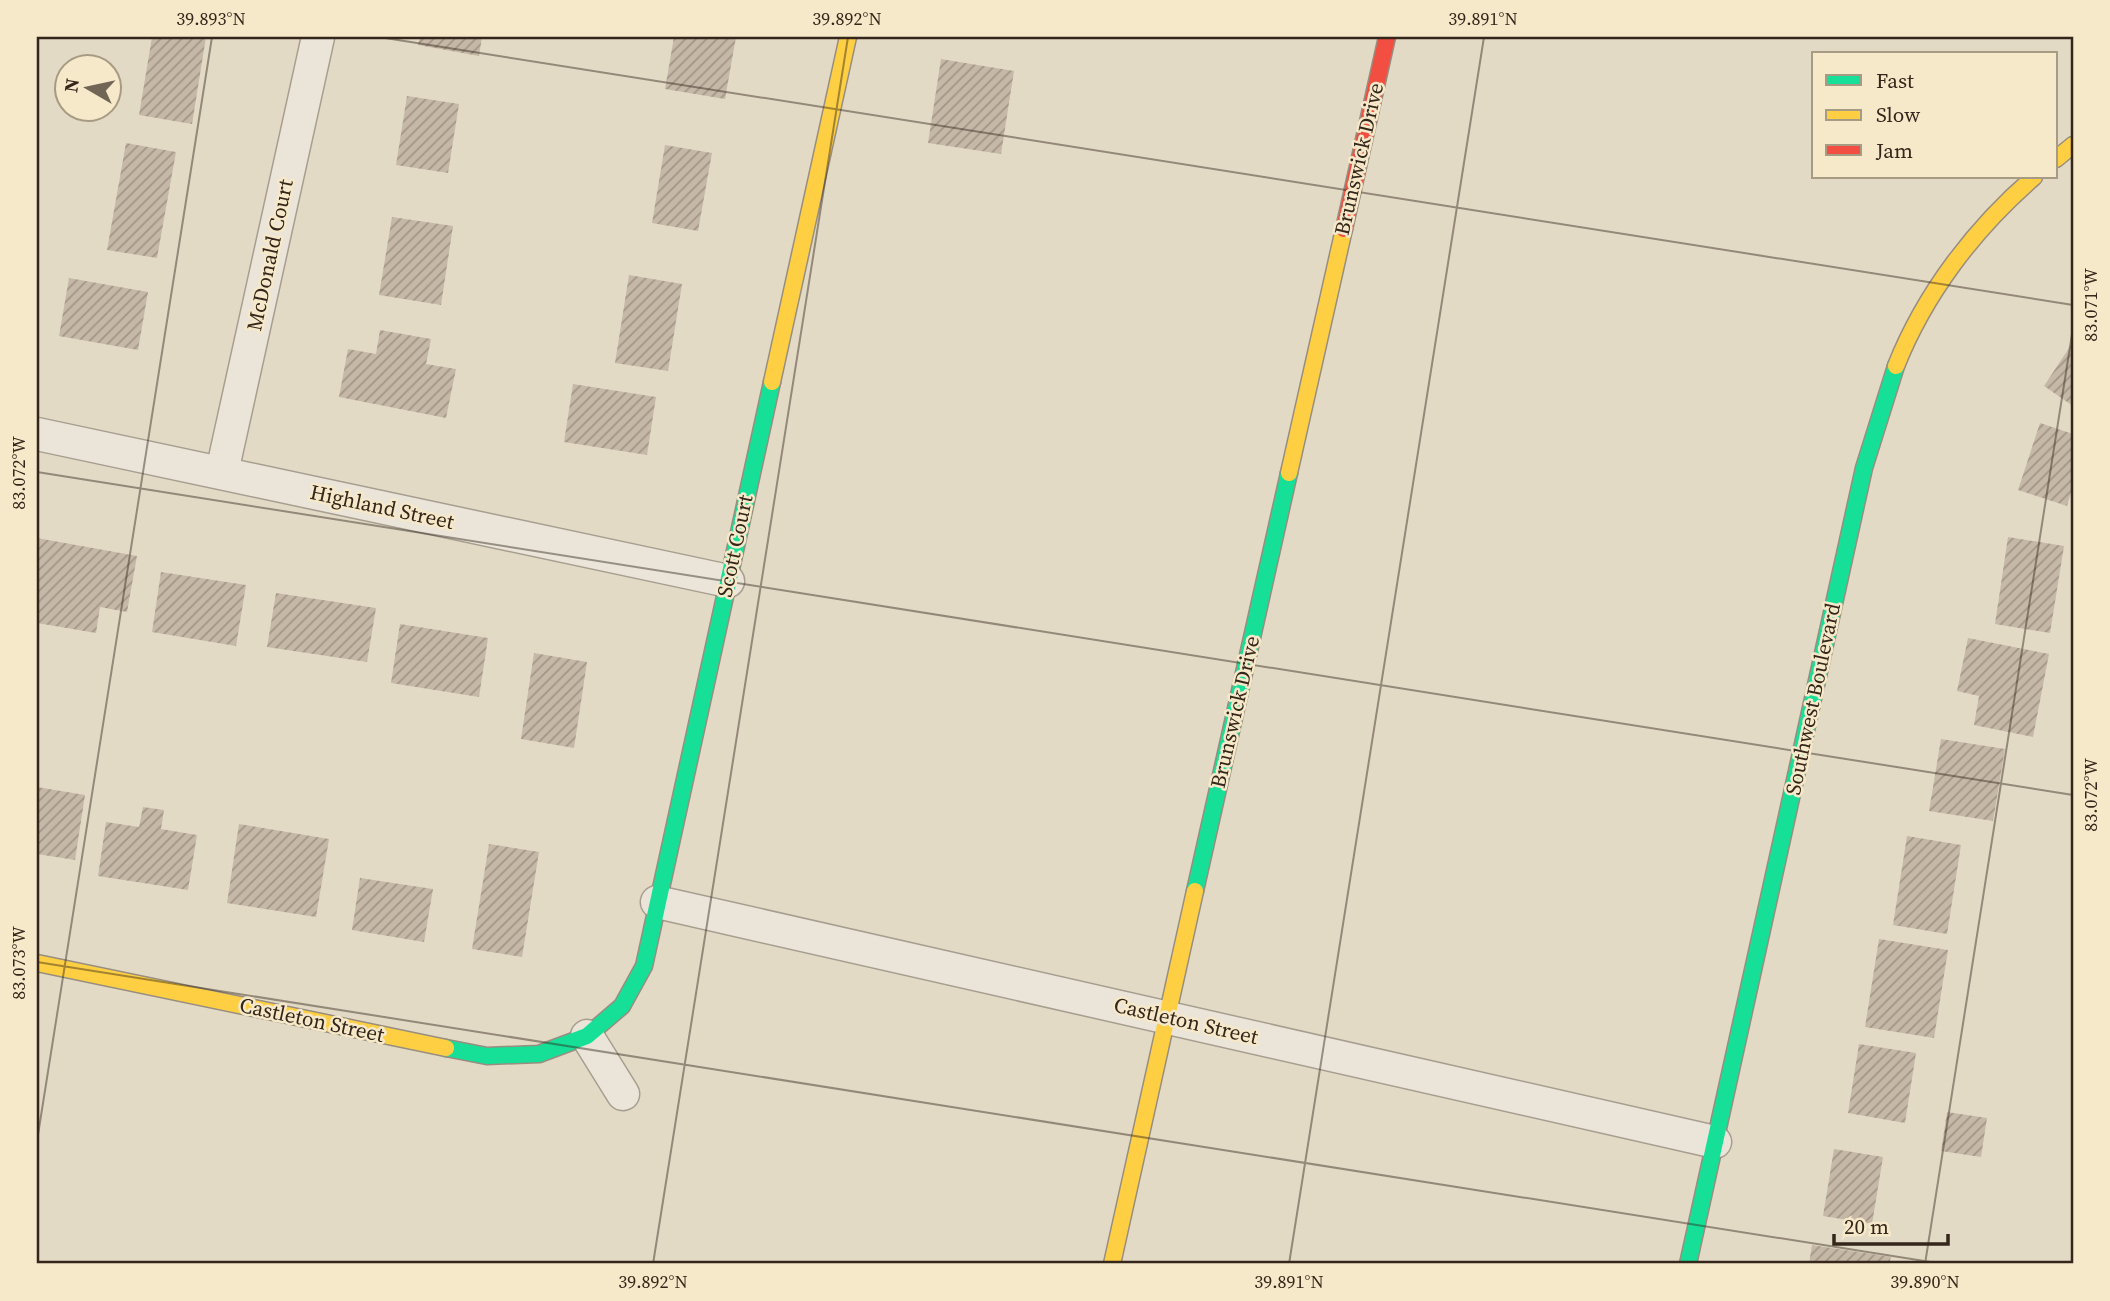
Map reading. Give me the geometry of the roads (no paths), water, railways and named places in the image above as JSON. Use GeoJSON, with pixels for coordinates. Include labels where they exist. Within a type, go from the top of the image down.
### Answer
{"type":"FeatureCollection","features":[{"type":"Feature","properties":{"kind":"street","name":"McDonald Court"},"geometry":{"type":"LineString","coordinates":[[222,472],[318,37]]}},
{"type":"Feature","properties":{"kind":"street","name":"Scott Court"},"geometry":{"type":"LineString","coordinates":[[587,1036],[622,1006],[644,966],[848,37]]}},
{"type":"Feature","properties":{"kind":"street","name":"Brunswick Drive"},"geometry":{"type":"LineString","coordinates":[[1112,1264],[1387,37]]}},
{"type":"Feature","properties":{"kind":"street"},"geometry":{"type":"LineString","coordinates":[[2058,157],[2073,145]]}},
{"type":"Feature","properties":{"kind":"street","name":"Southwest Boulevard"},"geometry":{"type":"LineString","coordinates":[[1688,1264],[1864,468],[1881,413],[1904,348],[1941,284],[1976,233],[2033,178]]}},
{"type":"Feature","properties":{"kind":"street","name":"Highland Street"},"geometry":{"type":"LineString","coordinates":[[37,434],[728,581]]}},
{"type":"Feature","properties":{"kind":"street","name":"Castleton Street"},"geometry":{"type":"LineString","coordinates":[[657,902],[1715,1142]]}},
{"type":"Feature","properties":{"kind":"street","name":"Castleton Street"},"geometry":{"type":"LineString","coordinates":[[37,963],[487,1056],[539,1054],[587,1036]]}},
{"type":"Feature","properties":{"kind":"street"},"geometry":{"type":"LineString","coordinates":[[587,1036],[623,1094]]}}]}
